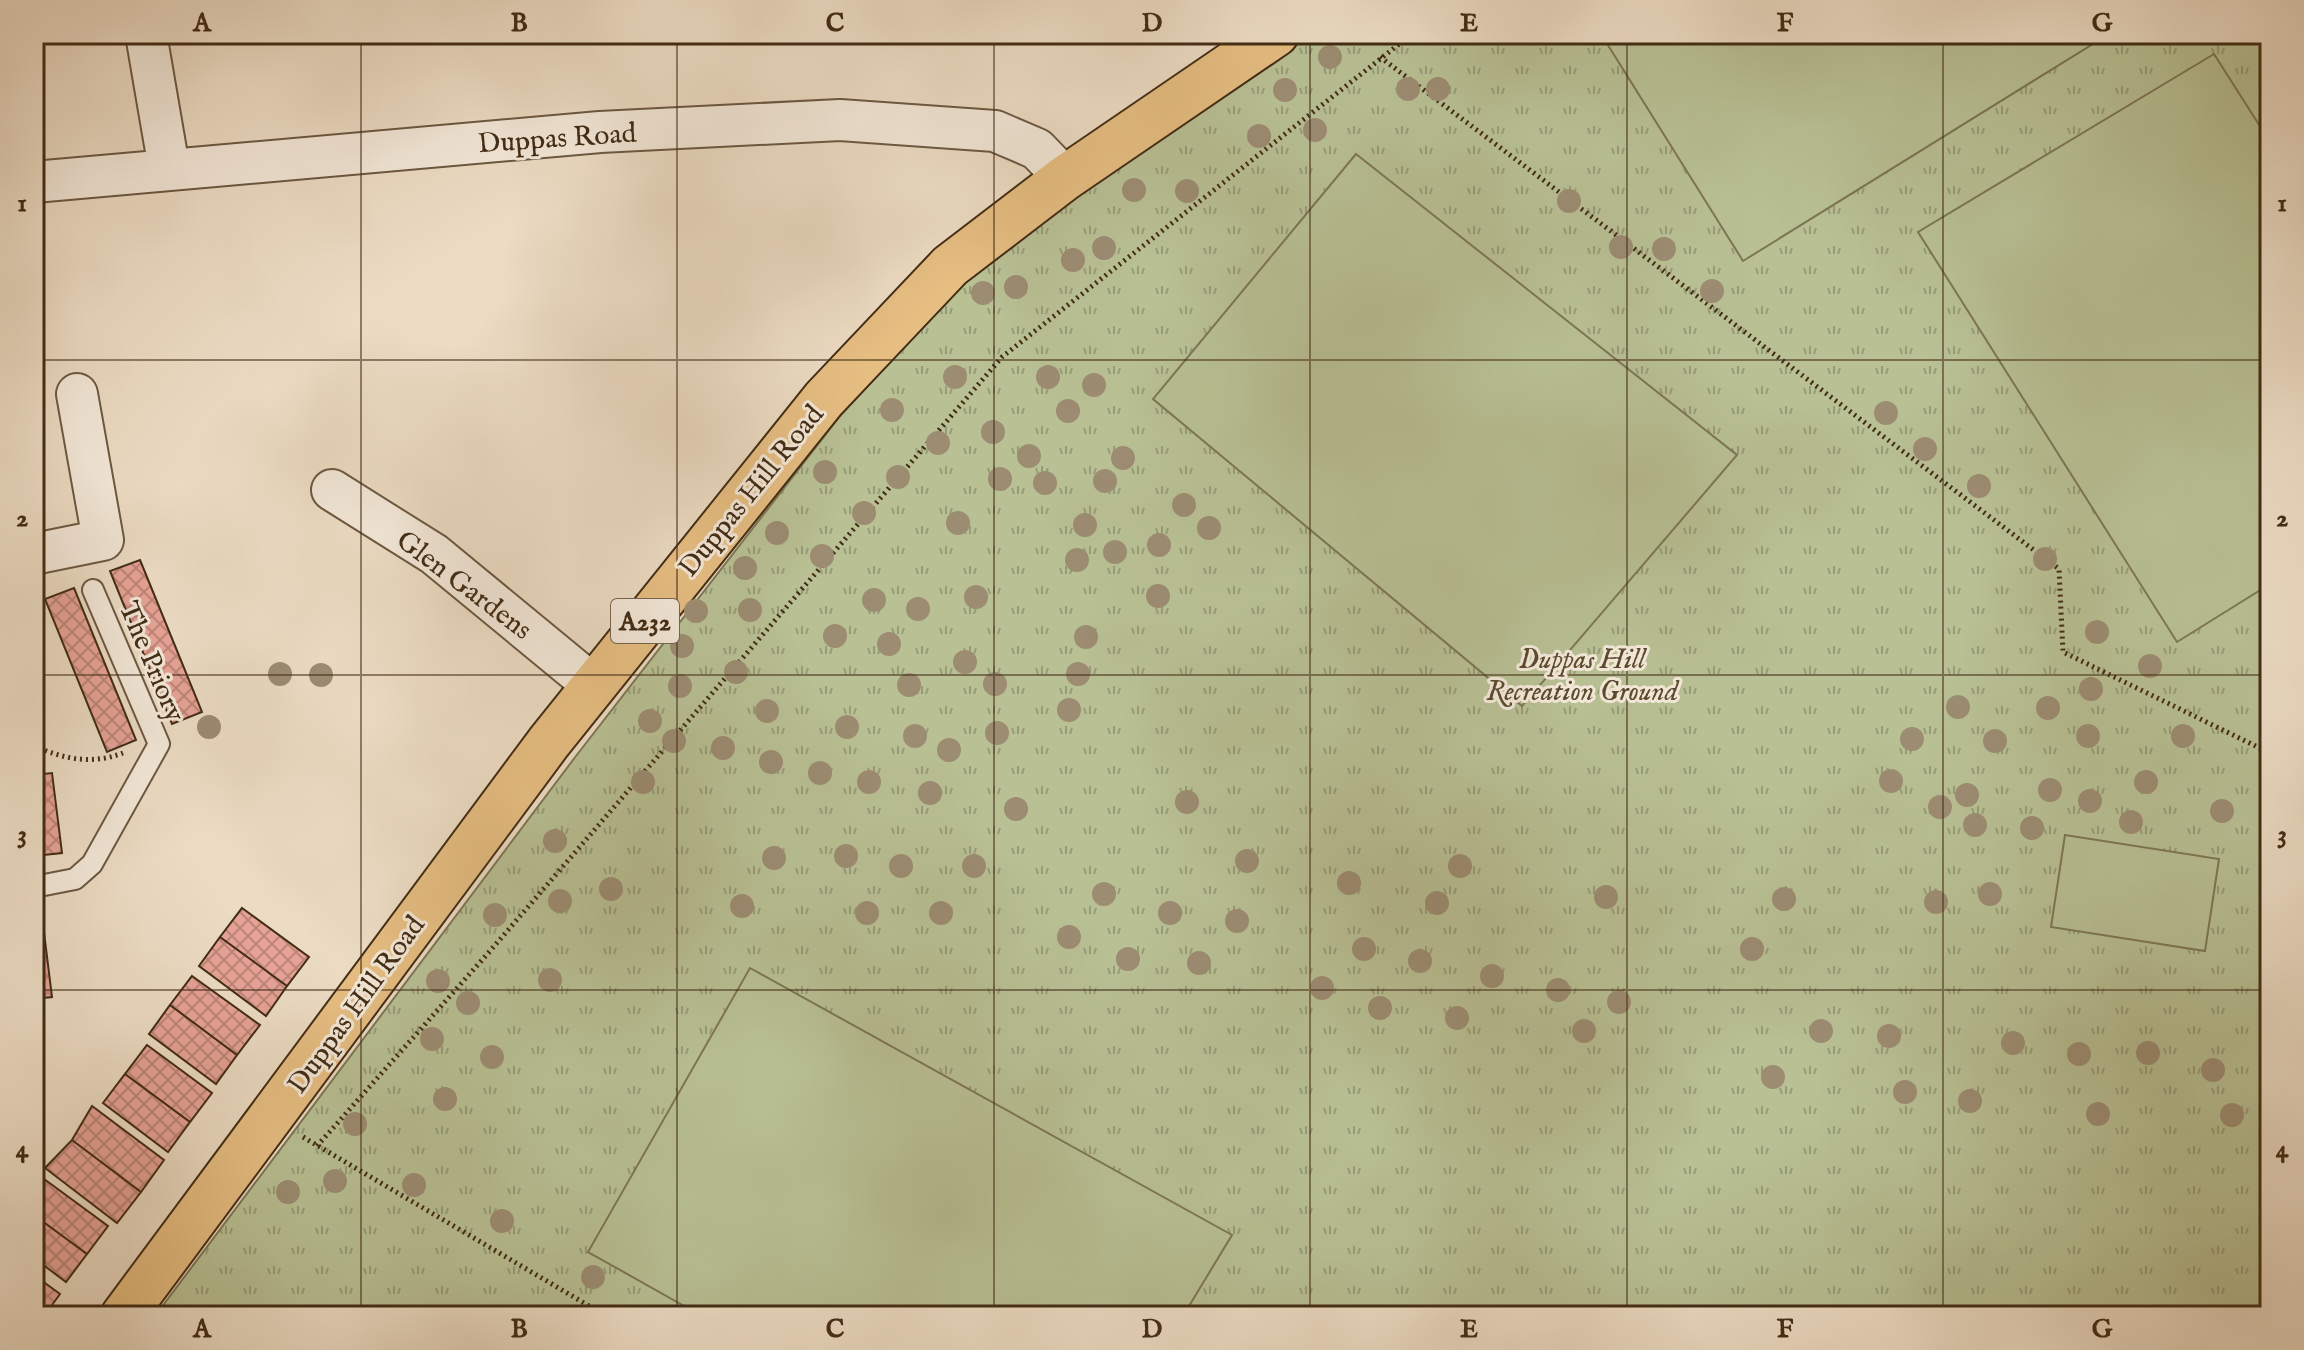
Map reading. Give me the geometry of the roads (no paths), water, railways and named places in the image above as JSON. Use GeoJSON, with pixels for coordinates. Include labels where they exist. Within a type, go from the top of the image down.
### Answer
{"type":"FeatureCollection","features":[{"type":"Feature","properties":{"kind":"highway","name":"Duppas Hill Road"},"geometry":{"type":"LineString","coordinates":[[123,1316],[593,685],[824,399],[950,266],[1065,178],[1276,34]]}},
{"type":"Feature","properties":{"kind":"street"},"geometry":{"type":"LineString","coordinates":[[146,34],[169,168]]}},
{"type":"Feature","properties":{"kind":"street","name":"Duppas Road"},"geometry":{"type":"LineString","coordinates":[[34,182],[600,132],[840,120],[995,131],[1037,149],[1065,178]]}},
{"type":"Feature","properties":{"kind":"street"},"geometry":{"type":"LineString","coordinates":[[34,554],[103,540],[77,394]]}},
{"type":"Feature","properties":{"kind":"street","name":"Glen Gardens"},"geometry":{"type":"LineString","coordinates":[[332,490],[434,554],[593,685]]}},
{"type":"Feature","properties":{"kind":"lane","name":"The Priory"},"geometry":{"type":"LineString","coordinates":[[34,887],[75,879],[92,864],[159,744],[93,590]]}},
{"type":"Feature","properties":{"kind":"park label","name":"Duppas Hill Recreation Ground"},"geometry":{"type":"Point","coordinates":[1582,674]}}]}
